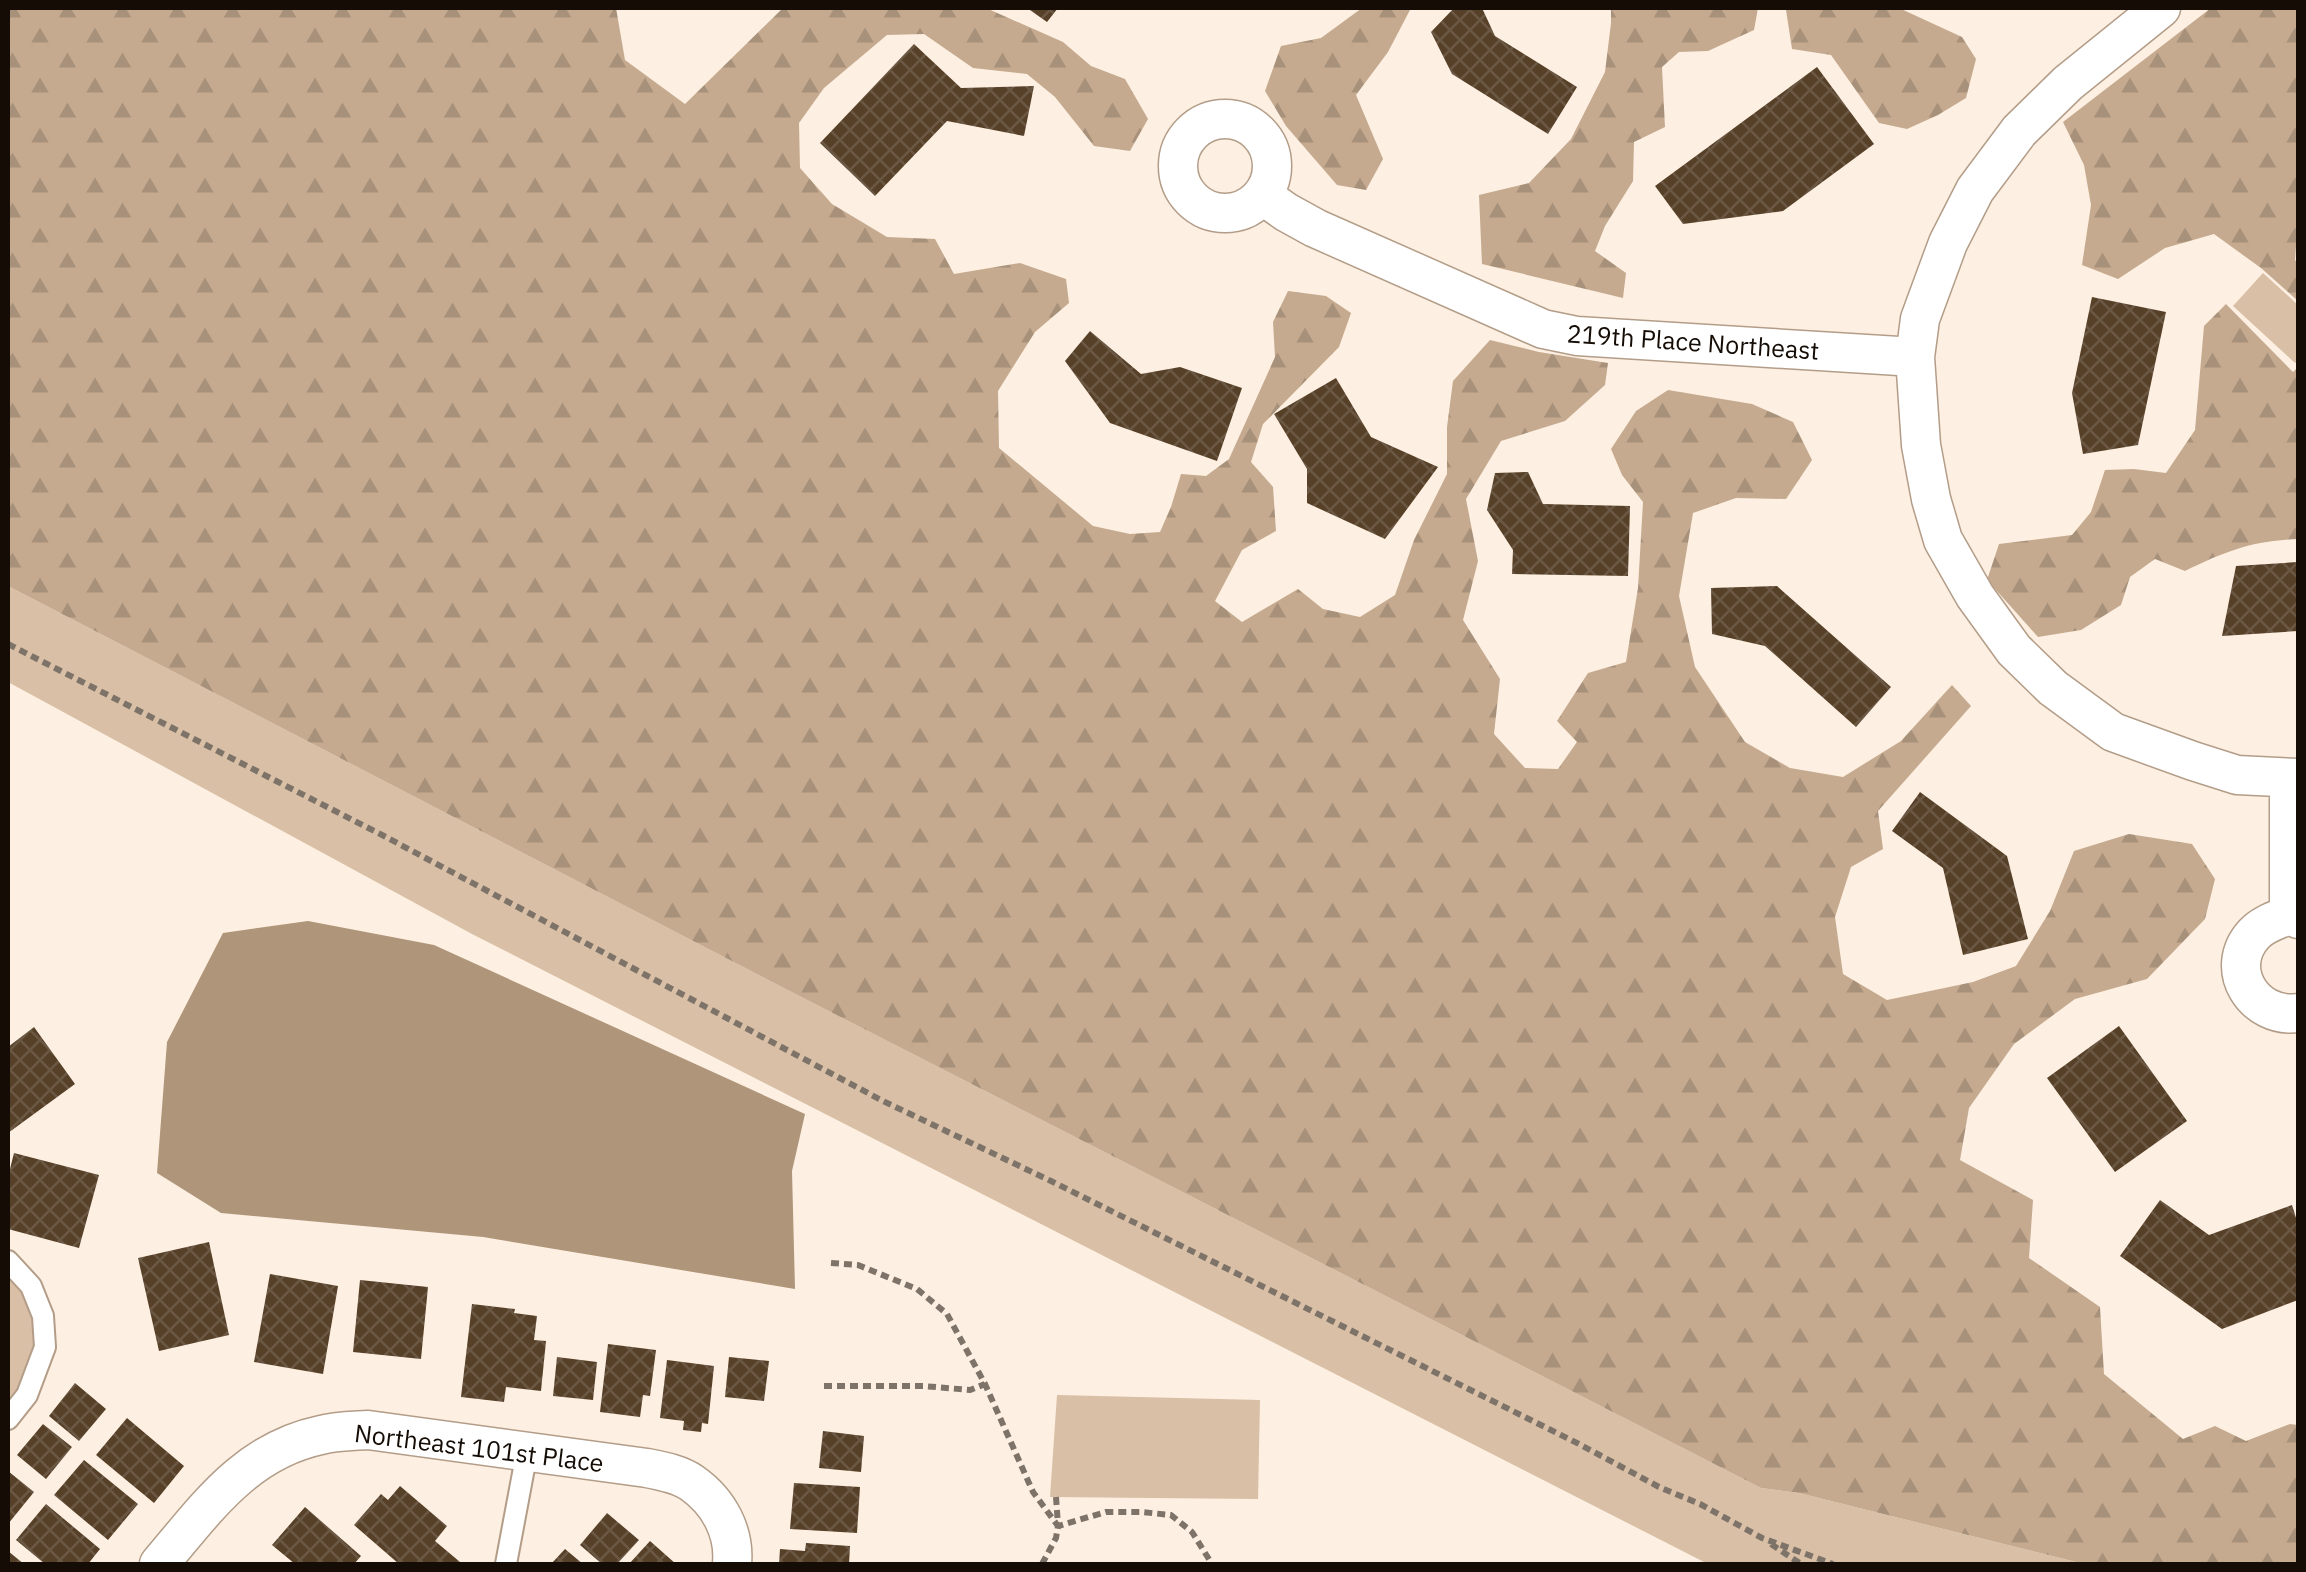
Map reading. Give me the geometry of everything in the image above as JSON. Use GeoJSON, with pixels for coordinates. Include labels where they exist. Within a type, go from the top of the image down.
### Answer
{"type":"FeatureCollection","features":[{"type":"Feature","properties":{"kind":"street"},"geometry":{"type":"LineString","coordinates":[[2161,8],[2030,119],[1975,190],[1948,243],[1920,319],[1915,357],[1922,445],[1943,540],[1975,596],[2014,650],[2053,688],[2112,732],[2237,775],[2294,778],[2294,917],[2265,925],[2253,935],[2245,948],[2242,978],[2259,1004],[2272,1012],[2298,1013]]}},
{"type":"Feature","properties":{"kind":"street","name":"219th Place Northeast"},"geometry":{"type":"LineString","coordinates":[[1262,195],[1315,228],[1543,329],[1577,336],[1915,357]]}},
{"type":"Feature","properties":{"kind":"street","name":"Northeast 101st Place"},"geometry":{"type":"LineString","coordinates":[[159,1564],[220,1493],[251,1464],[288,1444],[324,1434],[368,1430],[671,1474],[691,1482],[718,1507],[731,1535],[732,1564]]}},
{"type":"Feature","properties":{"kind":"lane"},"geometry":{"type":"LineString","coordinates":[[8,1261],[30,1286],[43,1316],[45,1347],[28,1395],[8,1419]]}},
{"type":"Feature","properties":{"kind":"lane"},"geometry":{"type":"LineString","coordinates":[[506,1564],[528,1452]]}},
{"type":"Feature","properties":{"kind":"path"},"geometry":{"type":"LineString","coordinates":[[8,644],[716,1010],[788,1053],[1700,1504],[1802,1564]]}},
{"type":"Feature","properties":{"kind":"path"},"geometry":{"type":"LineString","coordinates":[[831,1263],[858,1265],[917,1289],[947,1314],[985,1384],[1034,1492],[1058,1526]]}},
{"type":"Feature","properties":{"kind":"path"},"geometry":{"type":"LineString","coordinates":[[824,1386],[970,1390],[985,1384]]}},
{"type":"Feature","properties":{"kind":"path"},"geometry":{"type":"LineString","coordinates":[[1042,1564],[1056,1538],[1056,1498]]}},
{"type":"Feature","properties":{"kind":"path"},"geometry":{"type":"LineString","coordinates":[[1058,1526],[1106,1512],[1171,1515],[1192,1532],[1212,1564]]}},
{"type":"Feature","properties":{"kind":"path"},"geometry":{"type":"LineString","coordinates":[[1762,1538],[1833,1564]]}},
{"type":"Feature","properties":{"kind":"shaded area"},"geometry":{"type":"Polygon","coordinates":[[[2263,273],[2298,305],[2295,363],[2233,306],[2263,273]]]}},
{"type":"Feature","properties":{"kind":"shaded area"},"geometry":{"type":"Polygon","coordinates":[[[8,586],[1761,1488],[1799,1493],[2084,1564],[1708,1564],[472,934],[8,682],[8,586]]]}},
{"type":"Feature","properties":{"kind":"shaded area"},"geometry":{"type":"Polygon","coordinates":[[[308,921],[434,945],[805,1114],[792,1171],[795,1289],[483,1237],[221,1213],[157,1173],[167,1042],[223,933],[308,921]]]}},
{"type":"Feature","properties":{"kind":"shaded area"},"geometry":{"type":"Polygon","coordinates":[[[8,1261],[31,1286],[45,1347],[8,1419],[8,1261]]]}},
{"type":"Feature","properties":{"kind":"shaded area"},"geometry":{"type":"Polygon","coordinates":[[[1057,1395],[1260,1400],[1258,1499],[1050,1497],[1057,1395]]]}},
{"type":"Feature","properties":{"kind":"green space"},"geometry":{"type":"Polygon","coordinates":[[[8,8],[616,8],[625,60],[685,104],[783,8],[986,8],[1063,42],[1091,66],[1125,79],[1148,119],[1130,151],[1094,146],[1055,97],[1027,74],[973,68],[924,34],[887,35],[824,88],[799,123],[800,168],[832,204],[887,237],[935,239],[954,274],[1020,263],[1066,279],[1069,303],[1035,332],[998,391],[999,448],[1093,526],[1130,534],[1160,532],[1181,474],[1206,476],[1229,459],[1275,357],[1273,322],[1288,291],[1326,296],[1351,313],[1339,347],[1263,424],[1251,462],[1273,487],[1276,531],[1242,550],[1215,601],[1242,622],[1298,589],[1323,609],[1360,617],[1395,595],[1414,540],[1447,474],[1447,427],[1453,381],[1490,340],[1608,363],[1605,385],[1565,421],[1501,441],[1466,499],[1478,561],[1463,620],[1500,679],[1494,734],[1525,768],[1558,769],[1577,742],[1557,721],[1588,673],[1626,662],[1638,588],[1643,502],[1622,475],[1611,449],[1636,411],[1668,390],[1752,404],[1793,422],[1812,460],[1786,499],[1736,498],[1693,513],[1679,596],[1695,667],[1745,742],[1790,768],[1843,777],[1901,741],[1952,685],[1971,706],[1878,811],[1883,849],[1851,867],[1835,917],[1843,974],[1887,1000],[1973,982],[2016,966],[2050,911],[2074,851],[2129,834],[2192,844],[2215,879],[2205,919],[2147,979],[2075,999],[2014,1044],[1969,1108],[1960,1160],[2033,1200],[2029,1258],[2100,1307],[2104,1374],[2183,1439],[2215,1426],[2246,1441],[2290,1424],[2298,1425],[2298,1564],[2084,1564],[1799,1493],[1761,1488],[8,586],[8,8]]]}},
{"type":"Feature","properties":{"kind":"green space"},"geometry":{"type":"Polygon","coordinates":[[[1362,8],[1411,8],[1388,52],[1356,95],[1383,159],[1366,190],[1337,185],[1286,126],[1265,91],[1281,46],[1321,38],[1362,8]]]}},
{"type":"Feature","properties":{"kind":"green space"},"geometry":{"type":"Polygon","coordinates":[[[1611,8],[1758,8],[1754,30],[1708,51],[1679,52],[1662,67],[1665,127],[1634,142],[1633,181],[1605,226],[1595,251],[1626,273],[1623,298],[1482,264],[1479,195],[1529,183],[1571,139],[1605,72],[1611,8]]]}},
{"type":"Feature","properties":{"kind":"green space"},"geometry":{"type":"Polygon","coordinates":[[[1777,8],[1899,8],[1962,37],[1976,59],[1966,98],[1907,129],[1879,123],[1831,55],[1792,49],[1786,10],[1777,8]]]}},
{"type":"Feature","properties":{"kind":"green space"},"geometry":{"type":"Polygon","coordinates":[[[2211,8],[2298,8],[2298,301],[2214,234],[2165,248],[2118,279],[2082,265],[2091,205],[2084,165],[2063,122],[2211,8]]]}},
{"type":"Feature","properties":{"kind":"green space"},"geometry":{"type":"Polygon","coordinates":[[[2226,304],[2293,372],[2298,367],[2298,539],[2240,548],[2185,571],[2155,559],[2130,577],[2121,605],[2081,630],[2038,637],[1987,580],[1999,544],[2072,535],[2091,512],[2105,470],[2166,473],[2195,430],[2204,326],[2226,304]]]}},
{"type":"Feature","properties":{"kind":"building"},"geometry":{"type":"Polygon","coordinates":[[[1027,8],[1058,8],[1047,22],[1027,8]]]}},
{"type":"Feature","properties":{"kind":"building"},"geometry":{"type":"Polygon","coordinates":[[[1454,8],[1482,8],[1495,36],[1577,87],[1548,134],[1452,74],[1431,32],[1454,8]]]}},
{"type":"Feature","properties":{"kind":"building"},"geometry":{"type":"Polygon","coordinates":[[[914,44],[961,88],[1034,86],[1024,136],[947,121],[875,196],[820,143],[914,44]]]}},
{"type":"Feature","properties":{"kind":"building"},"geometry":{"type":"Polygon","coordinates":[[[1817,67],[1874,144],[1783,211],[1683,224],[1655,186],[1817,67]]]}},
{"type":"Feature","properties":{"kind":"building"},"geometry":{"type":"Polygon","coordinates":[[[2092,297],[2166,312],[2138,445],[2083,454],[2072,393],[2092,297]]]}},
{"type":"Feature","properties":{"kind":"building"},"geometry":{"type":"Polygon","coordinates":[[[1090,331],[1141,374],[1180,367],[1242,388],[1217,461],[1110,423],[1065,361],[1090,331]]]}},
{"type":"Feature","properties":{"kind":"building"},"geometry":{"type":"Polygon","coordinates":[[[1336,378],[1371,437],[1438,467],[1385,539],[1307,503],[1307,469],[1274,414],[1336,378]]]}},
{"type":"Feature","properties":{"kind":"building"},"geometry":{"type":"Polygon","coordinates":[[[1528,472],[1543,504],[1630,506],[1628,576],[1512,574],[1513,550],[1487,510],[1495,473],[1528,472]]]}},
{"type":"Feature","properties":{"kind":"building"},"geometry":{"type":"Polygon","coordinates":[[[2298,562],[2298,631],[2222,636],[2236,566],[2298,562]]]}},
{"type":"Feature","properties":{"kind":"building"},"geometry":{"type":"Polygon","coordinates":[[[1777,586],[1891,687],[1856,727],[1765,646],[1712,634],[1711,588],[1777,586]]]}},
{"type":"Feature","properties":{"kind":"building"},"geometry":{"type":"Polygon","coordinates":[[[1920,792],[2007,856],[2028,939],[1963,955],[1943,868],[1892,831],[1920,792]]]}},
{"type":"Feature","properties":{"kind":"building"},"geometry":{"type":"Polygon","coordinates":[[[2119,1026],[2187,1121],[2115,1172],[2047,1078],[2119,1026]]]}},
{"type":"Feature","properties":{"kind":"building"},"geometry":{"type":"Polygon","coordinates":[[[34,1027],[75,1084],[8,1133],[8,1047],[34,1027]]]}},
{"type":"Feature","properties":{"kind":"building"},"geometry":{"type":"Polygon","coordinates":[[[14,1153],[99,1175],[79,1248],[8,1229],[8,1177],[14,1153]]]}},
{"type":"Feature","properties":{"kind":"building"},"geometry":{"type":"Polygon","coordinates":[[[2160,1200],[2209,1235],[2292,1205],[2298,1224],[2298,1300],[2222,1329],[2120,1256],[2160,1200]]]}},
{"type":"Feature","properties":{"kind":"building"},"geometry":{"type":"Polygon","coordinates":[[[209,1242],[229,1335],[159,1351],[138,1258],[209,1242]]]}},
{"type":"Feature","properties":{"kind":"building"},"geometry":{"type":"Polygon","coordinates":[[[270,1274],[338,1286],[323,1374],[254,1362],[270,1274]]]}},
{"type":"Feature","properties":{"kind":"building"},"geometry":{"type":"Polygon","coordinates":[[[360,1280],[428,1287],[421,1359],[353,1352],[360,1280]]]}},
{"type":"Feature","properties":{"kind":"building"},"geometry":{"type":"Polygon","coordinates":[[[472,1304],[537,1316],[534,1340],[546,1341],[541,1391],[506,1387],[504,1402],[461,1397],[472,1304]]]}},
{"type":"Feature","properties":{"kind":"building"},"geometry":{"type":"Polygon","coordinates":[[[608,1344],[656,1350],[650,1396],[643,1395],[640,1417],[600,1412],[608,1344]]]}},
{"type":"Feature","properties":{"kind":"building"},"geometry":{"type":"Polygon","coordinates":[[[557,1357],[597,1362],[593,1400],[553,1396],[557,1357]]]}},
{"type":"Feature","properties":{"kind":"building"},"geometry":{"type":"Polygon","coordinates":[[[729,1357],[769,1361],[764,1401],[725,1397],[729,1357]]]}},
{"type":"Feature","properties":{"kind":"building"},"geometry":{"type":"Polygon","coordinates":[[[667,1360],[714,1366],[708,1424],[702,1423],[701,1432],[683,1430],[684,1421],[660,1418],[667,1360]]]}},
{"type":"Feature","properties":{"kind":"building"},"geometry":{"type":"Polygon","coordinates":[[[75,1383],[106,1409],[79,1441],[49,1416],[75,1383]]]}},
{"type":"Feature","properties":{"kind":"building"},"geometry":{"type":"Polygon","coordinates":[[[127,1418],[184,1466],[154,1503],[96,1455],[127,1418]]]}},
{"type":"Feature","properties":{"kind":"building"},"geometry":{"type":"Polygon","coordinates":[[[43,1424],[72,1447],[46,1479],[17,1455],[43,1424]]]}},
{"type":"Feature","properties":{"kind":"building"},"geometry":{"type":"Polygon","coordinates":[[[823,1431],[864,1436],[861,1472],[819,1468],[823,1431]]]}},
{"type":"Feature","properties":{"kind":"building"},"geometry":{"type":"Polygon","coordinates":[[[84,1460],[138,1504],[108,1540],[54,1495],[84,1460]]]}},
{"type":"Feature","properties":{"kind":"building"},"geometry":{"type":"Polygon","coordinates":[[[8,1471],[34,1492],[8,1524],[8,1471]]]}},
{"type":"Feature","properties":{"kind":"building"},"geometry":{"type":"Polygon","coordinates":[[[794,1483],[860,1487],[857,1533],[790,1529],[794,1483]]]}},
{"type":"Feature","properties":{"kind":"building"},"geometry":{"type":"Polygon","coordinates":[[[400,1486],[447,1526],[435,1541],[458,1564],[399,1564],[354,1525],[381,1494],[388,1500],[400,1486]]]}},
{"type":"Feature","properties":{"kind":"building"},"geometry":{"type":"Polygon","coordinates":[[[46,1504],[100,1549],[88,1564],[45,1564],[16,1540],[46,1504]]]}},
{"type":"Feature","properties":{"kind":"building"},"geometry":{"type":"Polygon","coordinates":[[[305,1507],[361,1556],[354,1564],[295,1564],[272,1545],[305,1507]]]}},
{"type":"Feature","properties":{"kind":"building"},"geometry":{"type":"Polygon","coordinates":[[[607,1513],[639,1540],[617,1564],[602,1564],[580,1545],[607,1513]]]}},
{"type":"Feature","properties":{"kind":"building"},"geometry":{"type":"Polygon","coordinates":[[[650,1541],[676,1564],[629,1564],[650,1541]]]}},
{"type":"Feature","properties":{"kind":"building"},"geometry":{"type":"Polygon","coordinates":[[[806,1543],[850,1546],[849,1564],[779,1564],[780,1549],[805,1551],[806,1543]]]}},
{"type":"Feature","properties":{"kind":"building"},"geometry":{"type":"Polygon","coordinates":[[[565,1549],[583,1564],[551,1564],[565,1549]]]}},
{"type":"Feature","properties":{"kind":"building"},"geometry":{"type":"Polygon","coordinates":[[[8,1551],[24,1564],[8,1564],[8,1551]]]}}]}
